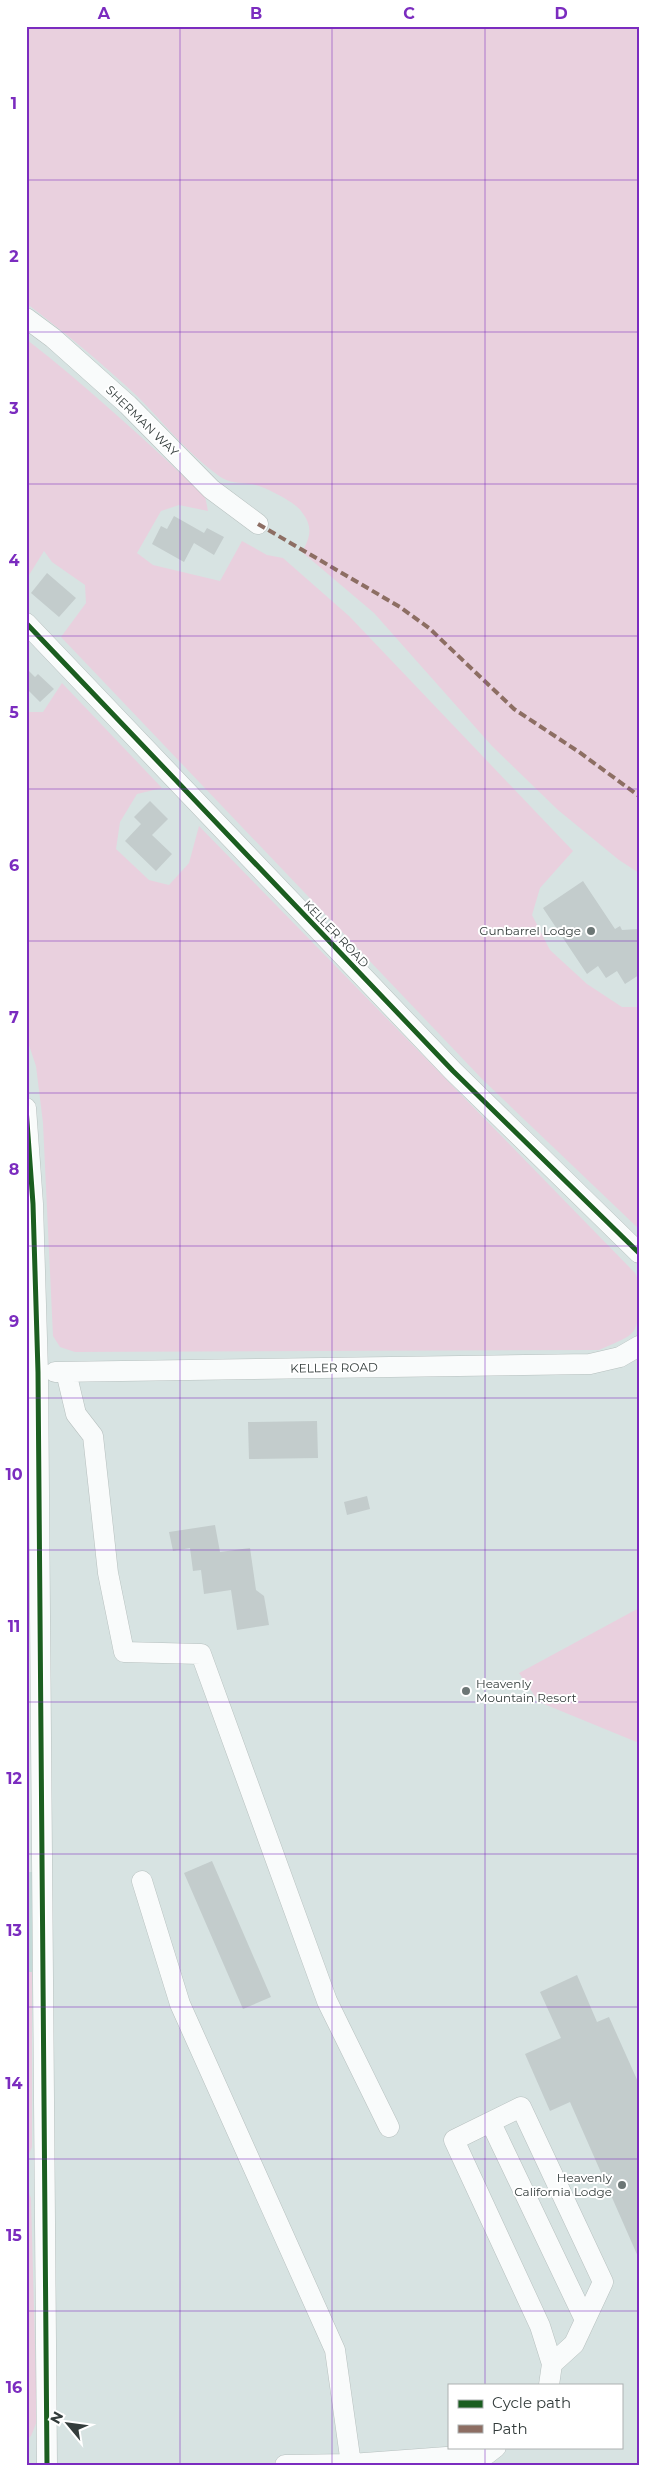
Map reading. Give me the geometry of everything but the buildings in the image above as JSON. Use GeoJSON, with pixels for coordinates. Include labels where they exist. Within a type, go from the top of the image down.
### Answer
{"type":"FeatureCollection","features":[{"type":"Feature","properties":{"kind":"street","name":"SHERMAN WAY"},"geometry":{"type":"LineString","coordinates":[[26,318],[53,338],[128,405],[211,489],[258,524]]}},
{"type":"Feature","properties":{"kind":"street","name":"KELLER ROAD"},"geometry":{"type":"LineString","coordinates":[[26,623],[453,1072],[639,1252]]}},
{"type":"Feature","properties":{"kind":"street"},"geometry":{"type":"LineString","coordinates":[[26,1108],[32,1373],[35,2174],[47,2465]]}},
{"type":"Feature","properties":{"kind":"street","name":"KELLER ROAD"},"geometry":{"type":"LineString","coordinates":[[32,1373],[590,1364],[620,1357],[639,1346]]}},
{"type":"Feature","properties":{"kind":"street"},"geometry":{"type":"LineString","coordinates":[[66,1372],[76,1414],[94,1436],[108,1573],[124,1652],[201,1654],[327,2001],[390,2127]]}},
{"type":"Feature","properties":{"kind":"street"},"geometry":{"type":"LineString","coordinates":[[142,1881],[180,2004],[335,2350],[351,2464]]}},
{"type":"Feature","properties":{"kind":"street"},"geometry":{"type":"LineString","coordinates":[[549,2384],[552,2364],[540,2326],[454,2140],[521,2108],[603,2282],[574,2344],[552,2364]]}},
{"type":"Feature","properties":{"kind":"street"},"geometry":{"type":"LineString","coordinates":[[491,2123],[585,2320]]}},
{"type":"Feature","properties":{"kind":"street"},"geometry":{"type":"LineString","coordinates":[[285,2465],[351,2464],[487,2454],[495,2448]]}},
{"type":"Feature","properties":{"kind":"shaded area"},"geometry":{"type":"Polygon","coordinates":[[[26,26],[639,26],[639,873],[619,860],[558,810],[492,746],[374,613],[302,552],[309,536],[309,526],[305,516],[298,507],[263,487],[231,482],[219,476],[187,448],[124,384],[83,348],[26,303],[26,26]]]}},
{"type":"Feature","properties":{"kind":"shaded area"},"geometry":{"type":"Polygon","coordinates":[[[26,339],[95,396],[205,496],[208,511],[179,505],[161,511],[137,553],[153,565],[220,581],[242,541],[267,555],[283,558],[349,616],[573,851],[540,888],[532,915],[550,950],[587,984],[622,1007],[639,1007],[639,1229],[483,1080],[61,637],[86,603],[85,585],[52,562],[44,551],[26,580],[26,339]]]}},
{"type":"Feature","properties":{"kind":"shaded area"},"geometry":{"type":"Polygon","coordinates":[[[62,683],[162,788],[137,794],[120,822],[116,849],[149,880],[169,885],[189,863],[199,826],[635,1273],[639,1286],[639,1313],[635,1329],[631,1334],[599,1350],[75,1352],[60,1347],[53,1336],[43,1123],[36,1066],[26,1036],[26,712],[43,712],[62,683]]]}},
{"type":"Feature","properties":{"kind":"shaded area"},"geometry":{"type":"Polygon","coordinates":[[[639,1608],[639,1743],[539,1702],[519,1673],[639,1608]]]}},
{"type":"Feature","properties":{"kind":"shaded area"},"geometry":{"type":"Polygon","coordinates":[[[26,1872],[34,1872],[32,1972],[26,1972],[26,1872]]]}},
{"type":"Feature","properties":{"kind":"shaded area"},"geometry":{"type":"Polygon","coordinates":[[[26,1972],[32,1972],[32,2147],[26,2161],[26,1972]]]}},
{"type":"Feature","properties":{"kind":"shaded area"},"geometry":{"type":"Polygon","coordinates":[[[26,2187],[31,2198],[37,2421],[31,2436],[26,2440],[26,2187]]]}},
{"type":"Feature","properties":{"kind":"marked path"},"geometry":{"type":"LineString","coordinates":[[258,524],[400,607],[429,628],[514,709],[579,752],[639,796]]}},
{"type":"Feature","properties":{"kind":"cycle path"},"geometry":{"type":"LineString","coordinates":[[26,623],[453,1071],[639,1253]]}},
{"type":"Feature","properties":{"kind":"cycle path"},"geometry":{"type":"LineString","coordinates":[[26,1108],[33,1204],[38,1372],[47,2465]]}},
{"type":"Feature","properties":{"kind":"place","name":"Gunbarrel Lodge"},"geometry":{"type":"Point","coordinates":[591,931]}},
{"type":"Feature","properties":{"kind":"place","name":"Heavenly Mountain Resort"},"geometry":{"type":"Point","coordinates":[466,1691]}},
{"type":"Feature","properties":{"kind":"place","name":"Heavenly California Lodge"},"geometry":{"type":"Point","coordinates":[622,2185]}}]}
